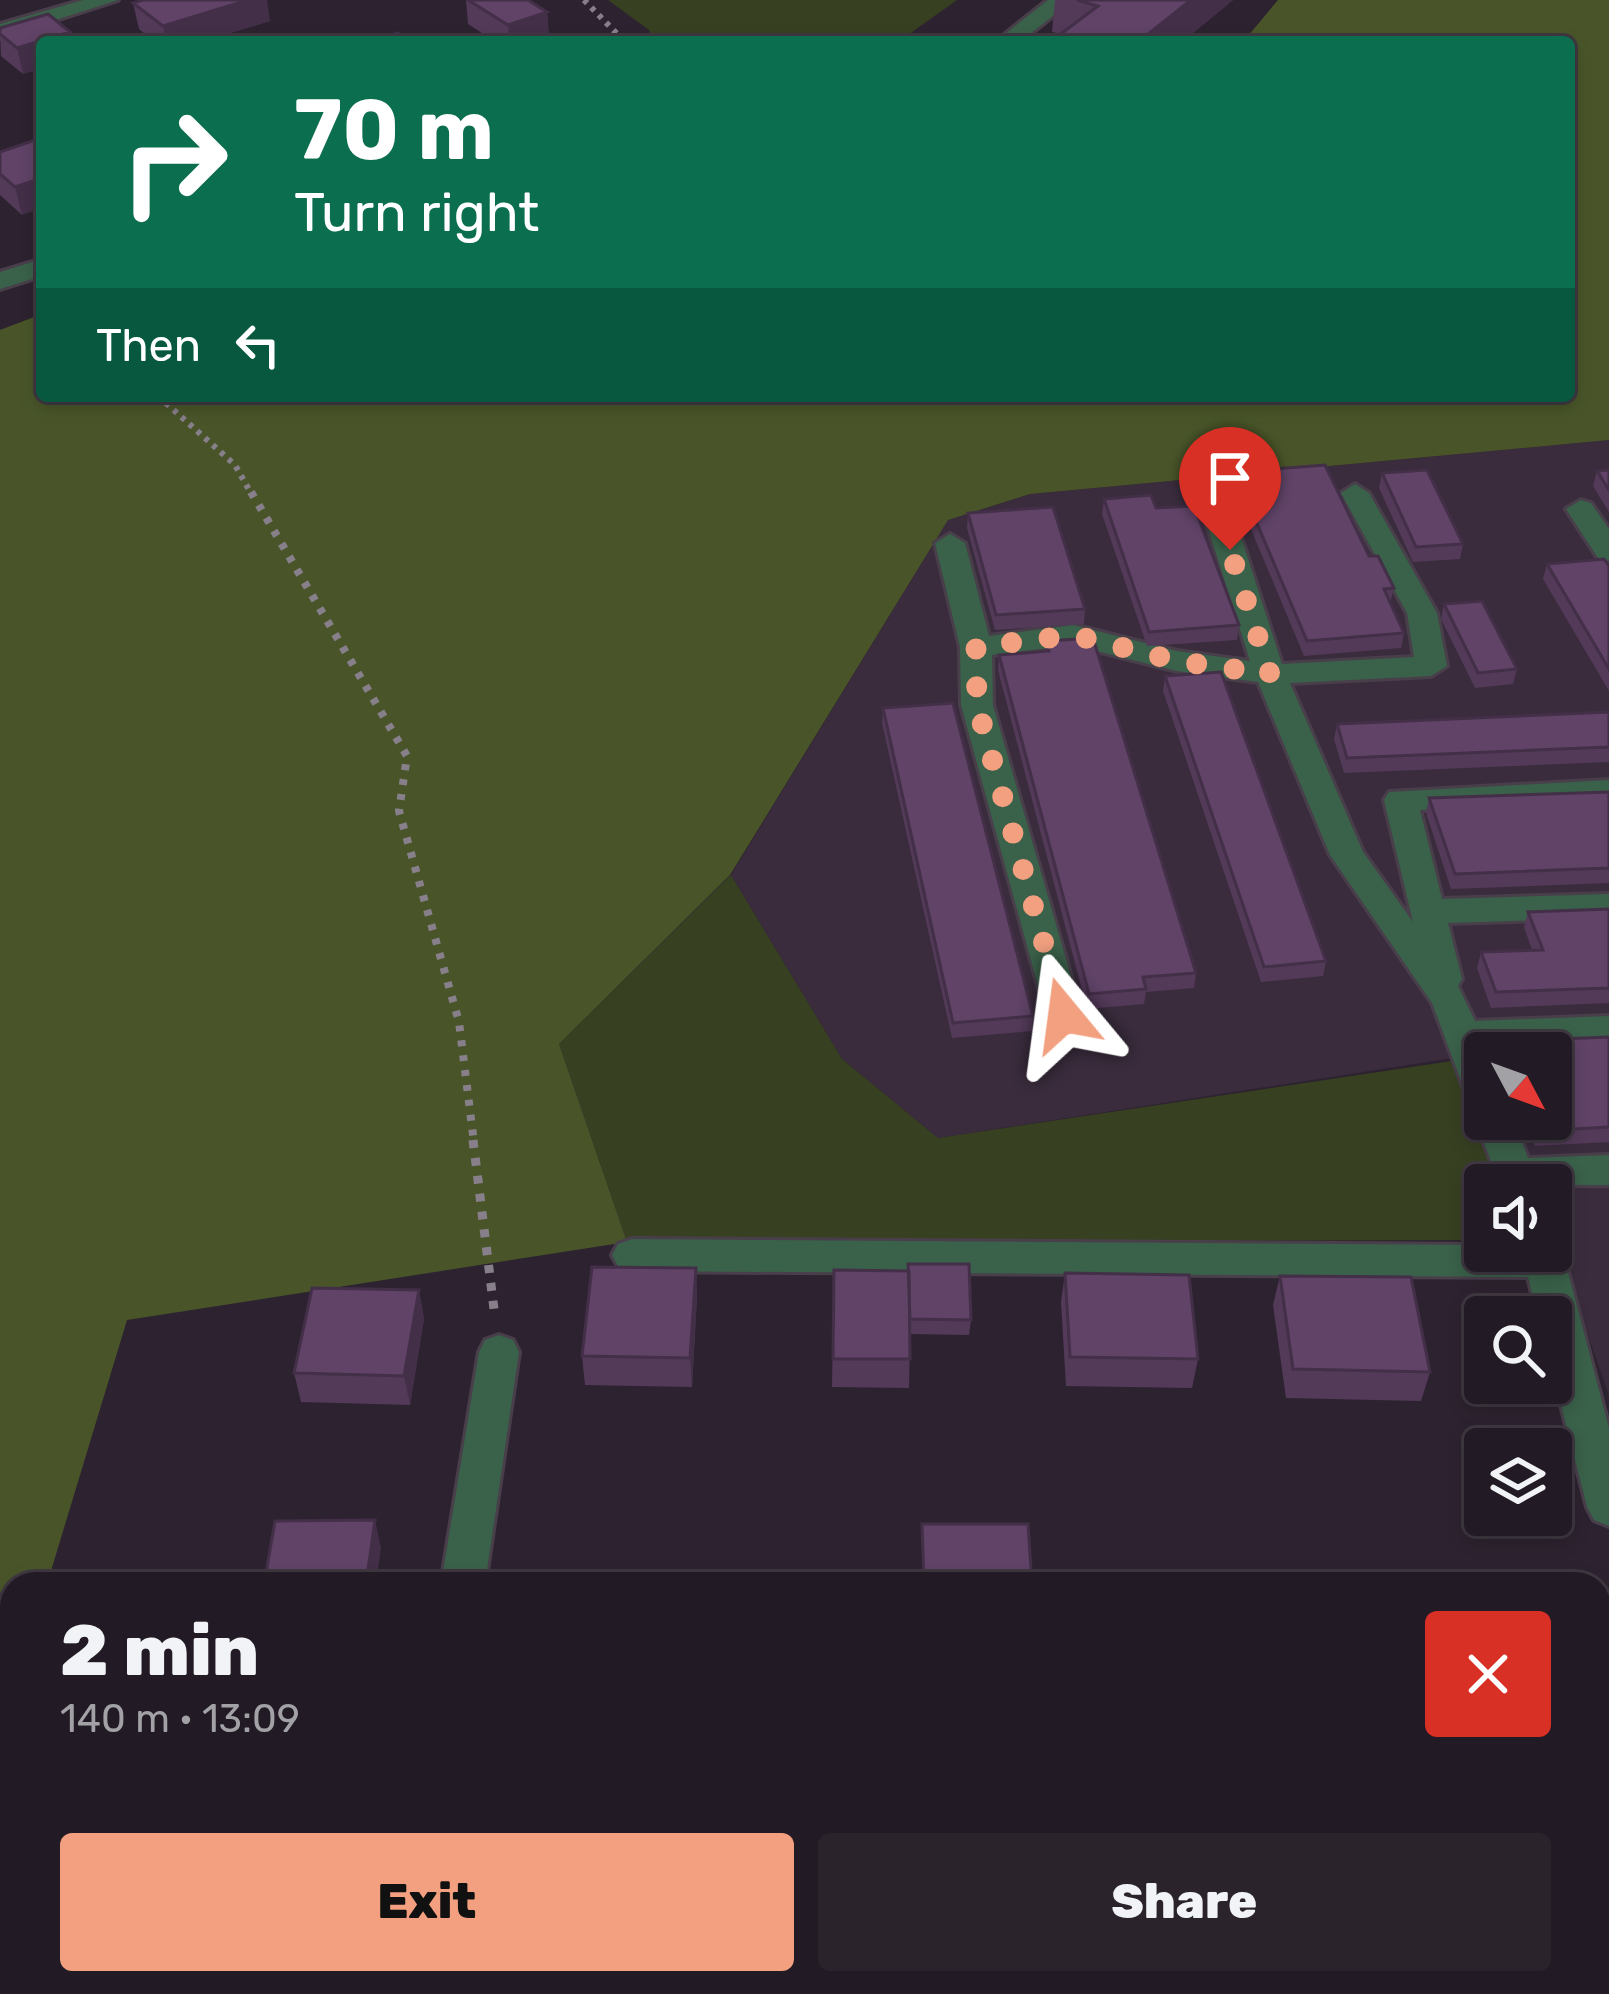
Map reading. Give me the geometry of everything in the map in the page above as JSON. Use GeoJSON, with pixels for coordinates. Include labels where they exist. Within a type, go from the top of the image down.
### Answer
{"type":"FeatureCollection","features":[{"type":"Feature","properties":{"kind":"street"},"geometry":{"type":"LineString","coordinates":[[0,31],[106,0]]}},
{"type":"Feature","properties":{"kind":"street"},"geometry":{"type":"LineString","coordinates":[[1014,36],[1062,0]]}},
{"type":"Feature","properties":{"kind":"street"},"geometry":{"type":"LineString","coordinates":[[0,281],[36,269]]}},
{"type":"Feature","properties":{"kind":"street"},"geometry":{"type":"LineString","coordinates":[[976,647],[1073,635],[1177,661],[1270,674],[1431,666],[1422,614],[1355,493]]}},
{"type":"Feature","properties":{"kind":"street"},"geometry":{"type":"LineString","coordinates":[[1216,509],[1270,674],[1347,855],[1456,1018]]}},
{"type":"Feature","properties":{"kind":"street"},"geometry":{"type":"LineString","coordinates":[[1581,509],[1609,552]]}},
{"type":"Feature","properties":{"kind":"street"},"geometry":{"type":"LineString","coordinates":[[950,543],[976,647],[977,705],[1064,1015]]}},
{"type":"Feature","properties":{"kind":"street"},"geometry":{"type":"LineString","coordinates":[[1464,1039],[1401,800],[1609,790]]}},
{"type":"Feature","properties":{"kind":"street"},"geometry":{"type":"LineString","coordinates":[[1428,911],[1609,906]]}},
{"type":"Feature","properties":{"kind":"street"},"geometry":{"type":"LineString","coordinates":[[1456,1018],[1609,1029]]}},
{"type":"Feature","properties":{"kind":"street"},"geometry":{"type":"LineString","coordinates":[[1572,1174],[1609,1170]]}},
{"type":"Feature","properties":{"kind":"street"},"geometry":{"type":"LineString","coordinates":[[632,1256],[1464,1256]]}},
{"type":"Feature","properties":{"kind":"street"},"geometry":{"type":"LineString","coordinates":[[1547,1272],[1607,1490]]}},
{"type":"Feature","properties":{"kind":"street"},"geometry":{"type":"LineString","coordinates":[[465,1572],[499,1352]]}},
{"type":"Feature","properties":{"kind":"path"},"geometry":{"type":"LineString","coordinates":[[584,0],[619,36]]}},
{"type":"Feature","properties":{"kind":"path"},"geometry":{"type":"LineString","coordinates":[[165,402],[235,465],[407,756],[399,811],[459,1022],[499,1352]]}},
{"type":"Feature","properties":{"kind":"shaded area"},"geometry":{"type":"Polygon","coordinates":[[[1609,440],[1609,1395],[1566,1272],[1572,1272],[1572,1164],[1527,1164],[1519,1140],[1572,1140],[1572,1032],[1464,1032],[1464,1056],[938,1138],[842,1059],[731,875],[948,520],[1030,494],[1609,440]]]}},
{"type":"Feature","properties":{"kind":"green space"},"geometry":{"type":"Polygon","coordinates":[[[608,0],[957,0],[906,36],[650,36],[649,30],[608,0]]]}},
{"type":"Feature","properties":{"kind":"green space"},"geometry":{"type":"Polygon","coordinates":[[[1278,0],[1609,0],[1609,440],[1030,494],[948,520],[730,875],[559,1044],[627,1242],[127,1320],[51,1572],[0,1572],[0,330],[36,316],[36,402],[1575,402],[1575,36],[1248,36],[1278,0]]]}},
{"type":"Feature","properties":{"kind":"green space"},"geometry":{"type":"Polygon","coordinates":[[[731,875],[842,1059],[938,1138],[1452,1061],[1464,1091],[1464,1140],[1483,1140],[1493,1164],[1464,1164],[1464,1240],[627,1242],[559,1044],[731,875]]]}},
{"type":"Feature","properties":{"kind":"building"},"geometry":{"type":"Polygon","coordinates":[[[248,0],[163,26],[133,3],[248,0]]]}},
{"type":"Feature","properties":{"kind":"building"},"geometry":{"type":"Polygon","coordinates":[[[468,0],[528,0],[547,12],[508,25],[468,0]]]}},
{"type":"Feature","properties":{"kind":"building"},"geometry":{"type":"Polygon","coordinates":[[[1077,0],[1191,0],[1146,36],[1058,36],[1098,6],[1077,0]]]}},
{"type":"Feature","properties":{"kind":"building"},"geometry":{"type":"Polygon","coordinates":[[[48,14],[70,32],[36,36],[36,42],[17,48],[0,34],[0,28],[48,14]]]}},
{"type":"Feature","properties":{"kind":"building"},"geometry":{"type":"Polygon","coordinates":[[[35,140],[36,180],[15,187],[0,174],[0,152],[35,140]]]}},
{"type":"Feature","properties":{"kind":"building"},"geometry":{"type":"Polygon","coordinates":[[[1325,465],[1369,556],[1378,556],[1394,588],[1384,589],[1404,633],[1307,641],[1235,472],[1325,465]]]}},
{"type":"Feature","properties":{"kind":"building"},"geometry":{"type":"Polygon","coordinates":[[[1427,470],[1463,544],[1416,547],[1382,473],[1427,470]]]}},
{"type":"Feature","properties":{"kind":"building"},"geometry":{"type":"Polygon","coordinates":[[[1609,470],[1609,490],[1597,471],[1609,470]]]}},
{"type":"Feature","properties":{"kind":"building"},"geometry":{"type":"Polygon","coordinates":[[[1151,495],[1156,508],[1194,506],[1239,625],[1149,632],[1104,499],[1151,495]]]}},
{"type":"Feature","properties":{"kind":"building"},"geometry":{"type":"Polygon","coordinates":[[[1053,507],[1085,609],[996,615],[968,513],[1053,507]]]}},
{"type":"Feature","properties":{"kind":"building"},"geometry":{"type":"Polygon","coordinates":[[[1604,559],[1609,566],[1609,669],[1547,564],[1604,559]]]}},
{"type":"Feature","properties":{"kind":"building"},"geometry":{"type":"Polygon","coordinates":[[[1482,601],[1517,669],[1478,673],[1444,604],[1482,601]]]}},
{"type":"Feature","properties":{"kind":"building"},"geometry":{"type":"Polygon","coordinates":[[[1093,638],[1196,973],[1143,977],[1146,989],[1089,994],[999,655],[1049,651],[1047,641],[1093,638]]]}},
{"type":"Feature","properties":{"kind":"building"},"geometry":{"type":"Polygon","coordinates":[[[1221,672],[1326,961],[1264,967],[1165,676],[1221,672]]]}},
{"type":"Feature","properties":{"kind":"building"},"geometry":{"type":"Polygon","coordinates":[[[953,703],[1033,1016],[953,1023],[883,708],[953,703]]]}},
{"type":"Feature","properties":{"kind":"building"},"geometry":{"type":"Polygon","coordinates":[[[1609,712],[1609,747],[1347,758],[1337,724],[1609,712]]]}},
{"type":"Feature","properties":{"kind":"building"},"geometry":{"type":"Polygon","coordinates":[[[1609,792],[1609,868],[1455,874],[1429,798],[1609,792]]]}},
{"type":"Feature","properties":{"kind":"building"},"geometry":{"type":"Polygon","coordinates":[[[1609,909],[1609,988],[1496,992],[1481,952],[1543,950],[1528,912],[1609,909]]]}},
{"type":"Feature","properties":{"kind":"building"},"geometry":{"type":"Polygon","coordinates":[[[1609,1037],[1609,1127],[1572,1129],[1572,1038],[1609,1037]]]}},
{"type":"Feature","properties":{"kind":"building"},"geometry":{"type":"Polygon","coordinates":[[[908,1264],[969,1264],[971,1320],[910,1319],[908,1264]]]}},
{"type":"Feature","properties":{"kind":"building"},"geometry":{"type":"Polygon","coordinates":[[[592,1267],[696,1268],[690,1358],[582,1356],[592,1267]]]}},
{"type":"Feature","properties":{"kind":"building"},"geometry":{"type":"Polygon","coordinates":[[[834,1270],[909,1271],[910,1359],[833,1359],[834,1270]]]}},
{"type":"Feature","properties":{"kind":"building"},"geometry":{"type":"Polygon","coordinates":[[[1065,1273],[1189,1275],[1198,1359],[1070,1357],[1065,1273]]]}},
{"type":"Feature","properties":{"kind":"building"},"geometry":{"type":"Polygon","coordinates":[[[1280,1276],[1411,1277],[1430,1372],[1293,1369],[1280,1276]]]}},
{"type":"Feature","properties":{"kind":"building"},"geometry":{"type":"Polygon","coordinates":[[[312,1288],[419,1290],[404,1376],[294,1373],[312,1288]]]}},
{"type":"Feature","properties":{"kind":"building"},"geometry":{"type":"Polygon","coordinates":[[[375,1520],[368,1572],[266,1572],[275,1521],[375,1520]]]}},
{"type":"Feature","properties":{"kind":"building"},"geometry":{"type":"Polygon","coordinates":[[[922,1524],[1028,1524],[1031,1572],[924,1572],[922,1524]]]}},
{"type":"Feature","properties":{"kind":"route"},"geometry":{"type":"LineString","coordinates":[[1064,1015],[977,705],[976,647],[1073,635],[1177,661],[1270,674],[1230,550]]}}]}
